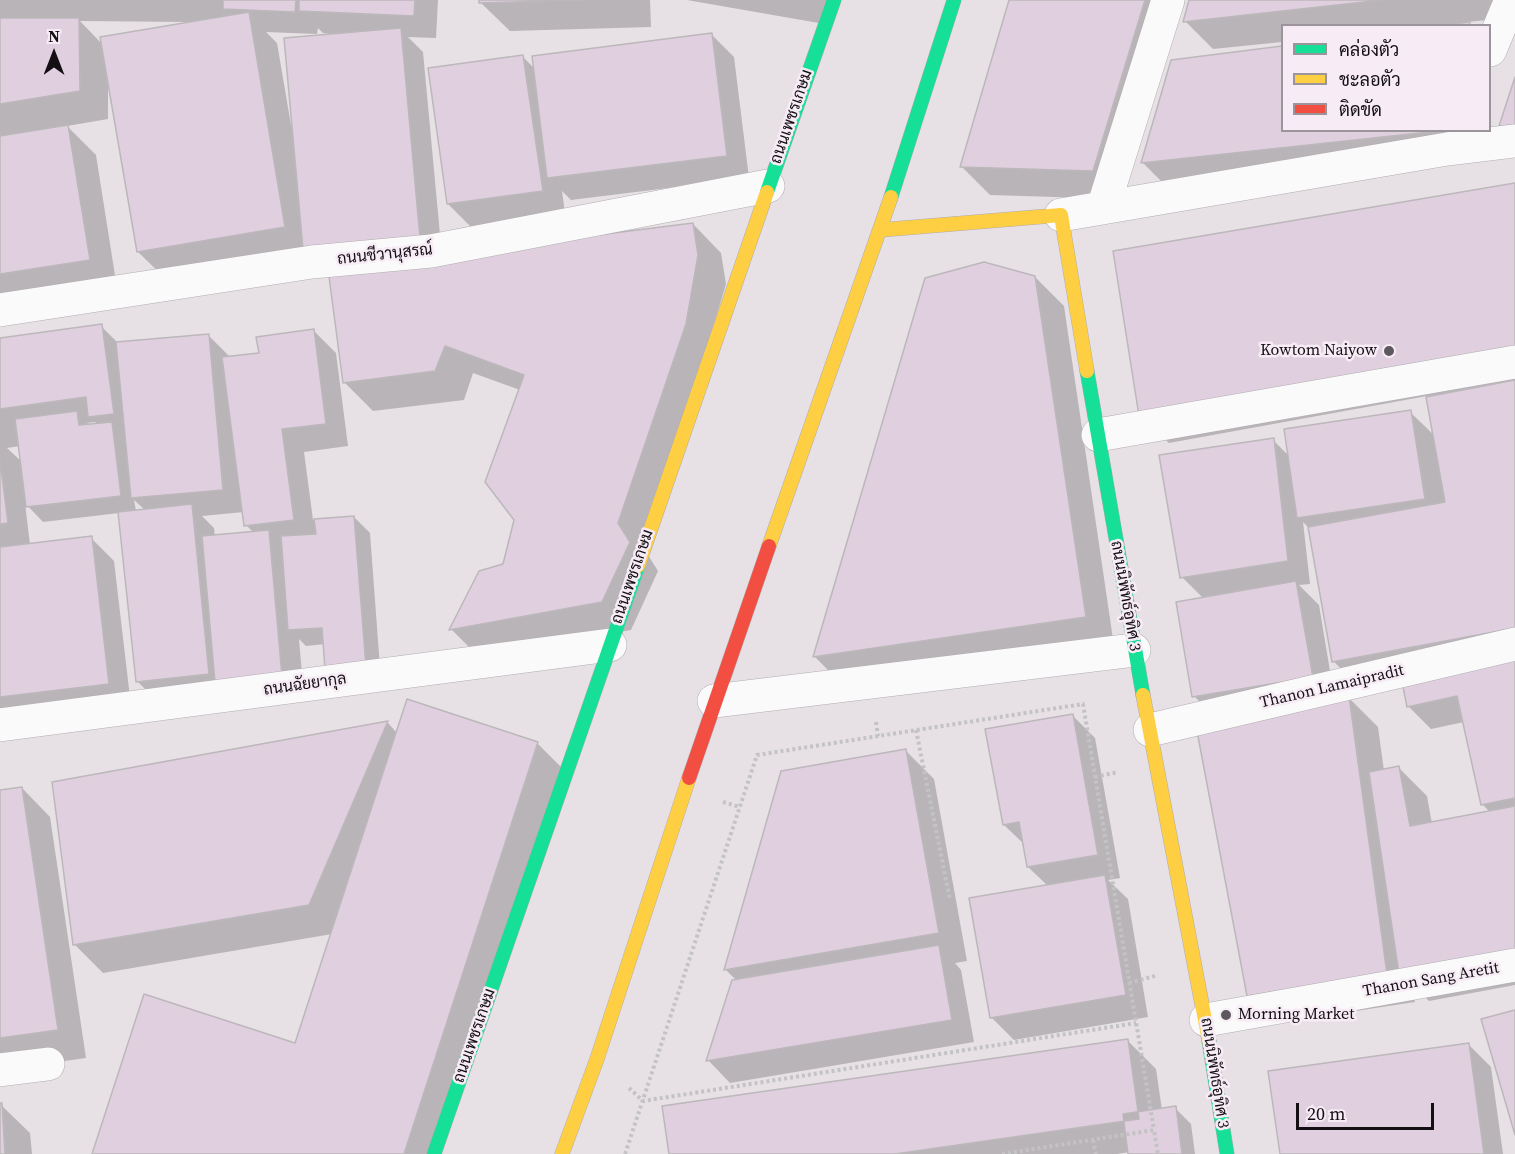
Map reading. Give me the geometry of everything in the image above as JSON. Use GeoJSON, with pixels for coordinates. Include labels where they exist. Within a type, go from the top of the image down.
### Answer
{"type":"FeatureCollection","features":[{"type":"Feature","properties":{"kind":"main road","name":"ถนนเพชรเกษม"},"geometry":{"type":"LineString","coordinates":[[434,1154],[834,0]]}},
{"type":"Feature","properties":{"kind":"main road"},"geometry":{"type":"LineString","coordinates":[[562,1154],[601,1047],[714,701],[880,230],[954,0]]}},
{"type":"Feature","properties":{"kind":"main road"},"geometry":{"type":"LineString","coordinates":[[880,230],[1061,215]]}},
{"type":"Feature","properties":{"kind":"main road","name":"ถนนนิพัทธ์อุทิศ 3"},"geometry":{"type":"LineString","coordinates":[[1061,215],[1134,650],[1206,1020],[1227,1154]]}},
{"type":"Feature","properties":{"kind":"street"},"geometry":{"type":"LineString","coordinates":[[1103,208],[1168,0]]}},
{"type":"Feature","properties":{"kind":"street"},"geometry":{"type":"LineString","coordinates":[[1491,48],[1510,0]]}},
{"type":"Feature","properties":{"kind":"street"},"geometry":{"type":"LineString","coordinates":[[1061,215],[1451,140],[1515,141]]}},
{"type":"Feature","properties":{"kind":"street","name":"ถนนชีวานุสรณ์"},"geometry":{"type":"LineString","coordinates":[[0,310],[312,262],[431,251],[768,186]]}},
{"type":"Feature","properties":{"kind":"street"},"geometry":{"type":"LineString","coordinates":[[1098,435],[1515,362]]}},
{"type":"Feature","properties":{"kind":"street","name":"Thanon Lamaipradit"},"geometry":{"type":"LineString","coordinates":[[1150,730],[1515,644]]}},
{"type":"Feature","properties":{"kind":"street","name":"ถนนฉัยยากุล"},"geometry":{"type":"LineString","coordinates":[[0,725],[610,645]]}},
{"type":"Feature","properties":{"kind":"street"},"geometry":{"type":"LineString","coordinates":[[714,701],[1134,650]]}},
{"type":"Feature","properties":{"kind":"street","name":"Thanon Sang Aretit"},"geometry":{"type":"LineString","coordinates":[[1206,1020],[1515,965]]}},
{"type":"Feature","properties":{"kind":"street"},"geometry":{"type":"LineString","coordinates":[[0,1070],[48,1064]]}},
{"type":"Feature","properties":{"kind":"path"},"geometry":{"type":"LineString","coordinates":[[625,1154],[757,755],[1083,704],[1158,1154]]}},
{"type":"Feature","properties":{"kind":"path"},"geometry":{"type":"LineString","coordinates":[[916,730],[950,900]]}},
{"type":"Feature","properties":{"kind":"path"},"geometry":{"type":"LineString","coordinates":[[642,1101],[1136,1023]]}},
{"type":"Feature","properties":{"kind":"path"},"geometry":{"type":"LineString","coordinates":[[1002,1154],[1029,1152],[1154,1130]]}},
{"type":"Feature","properties":{"kind":"path"},"geometry":{"type":"LineString","coordinates":[[1093,1140],[1096,1154]]}},
{"type":"Feature","properties":{"kind":"building"},"geometry":{"type":"Polygon","coordinates":[[[223,0],[296,0],[295,12],[223,9],[223,0]]]}},
{"type":"Feature","properties":{"kind":"building"},"geometry":{"type":"Polygon","coordinates":[[[299,0],[415,0],[414,16],[299,11],[299,0]]]}},
{"type":"Feature","properties":{"kind":"building"},"geometry":{"type":"Polygon","coordinates":[[[479,0],[583,0],[479,3],[479,0]]]}},
{"type":"Feature","properties":{"kind":"building"},"geometry":{"type":"Polygon","coordinates":[[[1009,0],[1145,0],[1093,171],[960,167],[1009,0]]]}},
{"type":"Feature","properties":{"kind":"building"},"geometry":{"type":"Polygon","coordinates":[[[1189,0],[1382,0],[1183,22],[1189,0]]]}},
{"type":"Feature","properties":{"kind":"building"},"geometry":{"type":"Polygon","coordinates":[[[249,12],[285,227],[137,252],[100,37],[249,12]]]}},
{"type":"Feature","properties":{"kind":"building"},"geometry":{"type":"Polygon","coordinates":[[[0,18],[79,18],[80,91],[0,104],[0,18]]]}},
{"type":"Feature","properties":{"kind":"building"},"geometry":{"type":"Polygon","coordinates":[[[401,28],[420,238],[303,249],[284,38],[401,28]]]}},
{"type":"Feature","properties":{"kind":"building"},"geometry":{"type":"Polygon","coordinates":[[[712,33],[727,156],[547,178],[532,56],[712,33]]]}},
{"type":"Feature","properties":{"kind":"building"},"geometry":{"type":"Polygon","coordinates":[[[1281,46],[1281,132],[1429,132],[1141,163],[1171,60],[1281,46]]]}},
{"type":"Feature","properties":{"kind":"building"},"geometry":{"type":"Polygon","coordinates":[[[523,55],[543,191],[447,204],[428,68],[523,55]]]}},
{"type":"Feature","properties":{"kind":"building"},"geometry":{"type":"Polygon","coordinates":[[[1515,77],[1515,125],[1499,126],[1515,77]]]}},
{"type":"Feature","properties":{"kind":"building"},"geometry":{"type":"Polygon","coordinates":[[[68,125],[90,260],[0,274],[0,136],[68,125]]]}},
{"type":"Feature","properties":{"kind":"building"},"geometry":{"type":"Polygon","coordinates":[[[1515,183],[1515,346],[1139,416],[1113,251],[1515,183]]]}},
{"type":"Feature","properties":{"kind":"building"},"geometry":{"type":"Polygon","coordinates":[[[693,223],[698,255],[686,324],[618,523],[630,542],[602,602],[449,630],[479,571],[503,564],[514,520],[485,482],[524,375],[445,346],[435,371],[343,383],[328,269],[693,223]]]}},
{"type":"Feature","properties":{"kind":"building"},"geometry":{"type":"Polygon","coordinates":[[[984,262],[1035,276],[1086,617],[813,657],[925,278],[984,262]]]}},
{"type":"Feature","properties":{"kind":"building"},"geometry":{"type":"Polygon","coordinates":[[[102,324],[114,414],[88,417],[86,397],[0,409],[0,338],[102,324]]]}},
{"type":"Feature","properties":{"kind":"building"},"geometry":{"type":"Polygon","coordinates":[[[314,329],[326,424],[282,429],[294,520],[244,526],[222,357],[259,353],[256,337],[314,329]]]}},
{"type":"Feature","properties":{"kind":"building"},"geometry":{"type":"Polygon","coordinates":[[[209,334],[223,490],[131,498],[116,342],[209,334]]]}},
{"type":"Feature","properties":{"kind":"building"},"geometry":{"type":"Polygon","coordinates":[[[1515,380],[1515,628],[1332,662],[1308,527],[1445,502],[1426,397],[1515,380]]]}},
{"type":"Feature","properties":{"kind":"building"},"geometry":{"type":"Polygon","coordinates":[[[1411,410],[1425,499],[1297,518],[1284,429],[1411,410]]]}},
{"type":"Feature","properties":{"kind":"building"},"geometry":{"type":"Polygon","coordinates":[[[77,411],[79,425],[112,422],[121,496],[26,507],[15,419],[77,411]]]}},
{"type":"Feature","properties":{"kind":"building"},"geometry":{"type":"Polygon","coordinates":[[[1274,438],[1288,561],[1180,578],[1159,455],[1274,438]]]}},
{"type":"Feature","properties":{"kind":"building"},"geometry":{"type":"Polygon","coordinates":[[[0,460],[8,523],[0,524],[0,460]]]}},
{"type":"Feature","properties":{"kind":"building"},"geometry":{"type":"Polygon","coordinates":[[[192,504],[209,674],[136,682],[118,512],[192,504]]]}},
{"type":"Feature","properties":{"kind":"building"},"geometry":{"type":"Polygon","coordinates":[[[354,516],[366,666],[325,669],[322,628],[288,630],[281,536],[316,534],[314,519],[354,516]]]}},
{"type":"Feature","properties":{"kind":"building"},"geometry":{"type":"Polygon","coordinates":[[[269,530],[282,676],[215,682],[202,536],[269,530]]]}},
{"type":"Feature","properties":{"kind":"building"},"geometry":{"type":"Polygon","coordinates":[[[92,536],[109,684],[0,697],[0,547],[92,536]]]}},
{"type":"Feature","properties":{"kind":"building"},"geometry":{"type":"Polygon","coordinates":[[[1296,581],[1313,677],[1192,697],[1176,602],[1296,581]]]}},
{"type":"Feature","properties":{"kind":"building"},"geometry":{"type":"Polygon","coordinates":[[[1515,653],[1515,798],[1481,805],[1457,696],[1407,707],[1401,677],[1515,653]]]}},
{"type":"Feature","properties":{"kind":"building"},"geometry":{"type":"Polygon","coordinates":[[[1349,696],[1387,974],[1247,996],[1197,731],[1349,696]]]}},
{"type":"Feature","properties":{"kind":"building"},"geometry":{"type":"Polygon","coordinates":[[[407,699],[538,742],[404,1154],[92,1154],[144,994],[295,1043],[407,699]]]}},
{"type":"Feature","properties":{"kind":"building"},"geometry":{"type":"Polygon","coordinates":[[[1073,714],[1098,855],[1027,867],[1019,822],[1003,825],[985,729],[1073,714]]]}},
{"type":"Feature","properties":{"kind":"building"},"geometry":{"type":"Polygon","coordinates":[[[388,721],[309,905],[73,945],[52,782],[388,721]]]}},
{"type":"Feature","properties":{"kind":"building"},"geometry":{"type":"Polygon","coordinates":[[[906,749],[939,933],[724,970],[781,771],[906,749]]]}},
{"type":"Feature","properties":{"kind":"building"},"geometry":{"type":"Polygon","coordinates":[[[1399,766],[1410,826],[1515,806],[1515,951],[1399,974],[1369,772],[1399,766]]]}},
{"type":"Feature","properties":{"kind":"building"},"geometry":{"type":"Polygon","coordinates":[[[22,787],[58,1030],[0,1038],[0,790],[22,787]]]}},
{"type":"Feature","properties":{"kind":"building"},"geometry":{"type":"Polygon","coordinates":[[[1105,875],[1126,995],[990,1018],[969,898],[1105,875]]]}},
{"type":"Feature","properties":{"kind":"building"},"geometry":{"type":"Polygon","coordinates":[[[939,945],[952,1020],[706,1061],[732,980],[939,945]]]}},
{"type":"Feature","properties":{"kind":"building"},"geometry":{"type":"Polygon","coordinates":[[[1515,1010],[1515,1135],[1481,1019],[1515,1010]]]}},
{"type":"Feature","properties":{"kind":"building"},"geometry":{"type":"Polygon","coordinates":[[[1128,1039],[1139,1119],[895,1154],[669,1154],[662,1106],[1128,1039]]]}},
{"type":"Feature","properties":{"kind":"building"},"geometry":{"type":"Polygon","coordinates":[[[1469,1043],[1484,1154],[1280,1154],[1268,1071],[1469,1043]]]}},
{"type":"Feature","properties":{"kind":"building"},"geometry":{"type":"Polygon","coordinates":[[[0,1103],[2,1103],[5,1154],[0,1154],[0,1103]]]}},
{"type":"Feature","properties":{"kind":"building"},"geometry":{"type":"Polygon","coordinates":[[[1176,1106],[1182,1154],[1128,1154],[1123,1114],[1176,1106]]]}},
{"type":"Feature","properties":{"kind":"traffic: fast"},"geometry":{"type":"LineString","coordinates":[[767,192],[834,0]]}},
{"type":"Feature","properties":{"kind":"traffic: fast"},"geometry":{"type":"LineString","coordinates":[[891,197],[954,0]]}},
{"type":"Feature","properties":{"kind":"traffic: fast"},"geometry":{"type":"LineString","coordinates":[[1087,371],[1143,695]]}},
{"type":"Feature","properties":{"kind":"traffic: fast"},"geometry":{"type":"LineString","coordinates":[[434,1154],[638,566]]}},
{"type":"Feature","properties":{"kind":"traffic: fast"},"geometry":{"type":"LineString","coordinates":[[1209,1041],[1227,1154]]}},
{"type":"Feature","properties":{"kind":"traffic: slow"},"geometry":{"type":"LineString","coordinates":[[638,566],[767,192]]}},
{"type":"Feature","properties":{"kind":"traffic: slow"},"geometry":{"type":"LineString","coordinates":[[769,546],[891,197]]}},
{"type":"Feature","properties":{"kind":"traffic: slow"},"geometry":{"type":"LineString","coordinates":[[880,230],[1061,215],[1087,371]]}},
{"type":"Feature","properties":{"kind":"traffic: slow"},"geometry":{"type":"LineString","coordinates":[[1143,695],[1209,1041]]}},
{"type":"Feature","properties":{"kind":"traffic: slow"},"geometry":{"type":"LineString","coordinates":[[562,1154],[597,1059],[689,778]]}},
{"type":"Feature","properties":{"kind":"traffic: jam"},"geometry":{"type":"LineString","coordinates":[[689,778],[769,546]]}},
{"type":"Feature","properties":{"kind":"place","name":"Kowtom Naiyow"},"geometry":{"type":"Point","coordinates":[1389,351]}},
{"type":"Feature","properties":{"kind":"place","name":"Morning Market"},"geometry":{"type":"Point","coordinates":[1226,1015]}}]}
